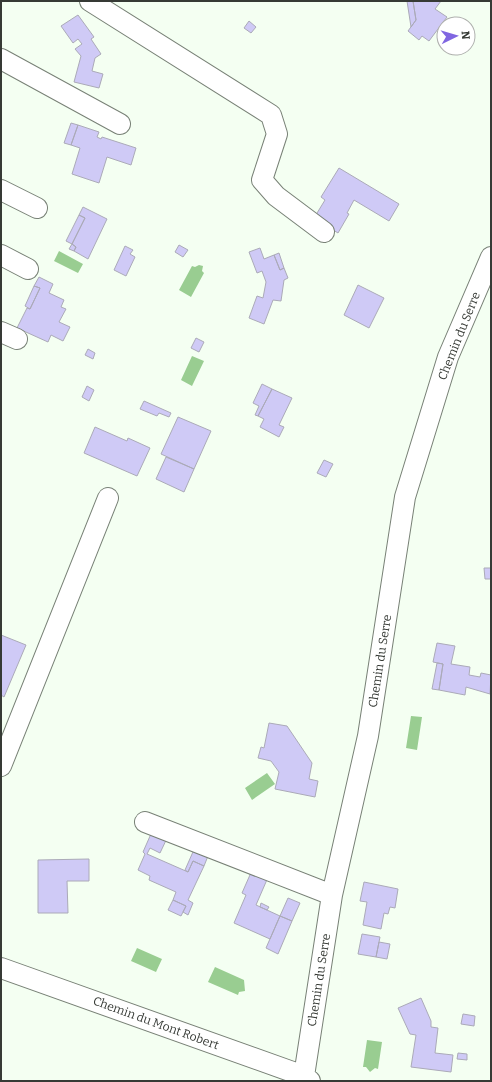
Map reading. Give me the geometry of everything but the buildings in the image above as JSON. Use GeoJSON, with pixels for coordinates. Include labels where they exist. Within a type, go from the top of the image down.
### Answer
{"type":"FeatureCollection","features":[{"type":"Feature","properties":{"kind":"street"},"geometry":{"type":"LineString","coordinates":[[90,1],[271,115],[277,134],[262,180],[276,196],[324,232]]}},
{"type":"Feature","properties":{"kind":"street"},"geometry":{"type":"LineString","coordinates":[[1,59],[120,124]]}},
{"type":"Feature","properties":{"kind":"street"},"geometry":{"type":"LineString","coordinates":[[1,190],[37,208]]}},
{"type":"Feature","properties":{"kind":"street"},"geometry":{"type":"LineString","coordinates":[[1,255],[28,269]]}},
{"type":"Feature","properties":{"kind":"street","name":"Chemin du Serre"},"geometry":{"type":"LineString","coordinates":[[307,1079],[332,895],[368,736],[405,497],[448,357],[491,257]]}},
{"type":"Feature","properties":{"kind":"street"},"geometry":{"type":"LineString","coordinates":[[1,766],[108,498]]}},
{"type":"Feature","properties":{"kind":"street"},"geometry":{"type":"LineString","coordinates":[[145,822],[332,895]]}},
{"type":"Feature","properties":{"kind":"street","name":"Chemin du Mont Robert"},"geometry":{"type":"LineString","coordinates":[[1,968],[307,1079]]}},
{"type":"Feature","properties":{"kind":"shaded area"},"geometry":{"type":"Polygon","coordinates":[[[59,251],[83,264],[78,273],[54,261],[59,251]]]}},
{"type":"Feature","properties":{"kind":"shaded area"},"geometry":{"type":"Polygon","coordinates":[[[199,265],[203,266],[202,271],[204,273],[191,297],[179,290],[192,266],[195,267],[199,265]]]}},
{"type":"Feature","properties":{"kind":"shaded area"},"geometry":{"type":"Polygon","coordinates":[[[192,356],[204,361],[192,386],[181,380],[192,356]]]}},
{"type":"Feature","properties":{"kind":"shaded area"},"geometry":{"type":"Polygon","coordinates":[[[411,716],[422,717],[417,750],[406,748],[411,716]]]}},
{"type":"Feature","properties":{"kind":"shaded area"},"geometry":{"type":"Polygon","coordinates":[[[267,773],[275,784],[252,800],[245,788],[267,773]]]}},
{"type":"Feature","properties":{"kind":"shaded area"},"geometry":{"type":"Polygon","coordinates":[[[137,948],[162,959],[156,972],[131,961],[137,948]]]}},
{"type":"Feature","properties":{"kind":"shaded area"},"geometry":{"type":"Polygon","coordinates":[[[215,967],[244,980],[245,991],[239,992],[238,995],[208,982],[215,967]]]}},
{"type":"Feature","properties":{"kind":"shaded area"},"geometry":{"type":"Polygon","coordinates":[[[367,1040],[382,1042],[378,1069],[375,1068],[370,1072],[366,1067],[363,1067],[367,1040]]]}}]}
